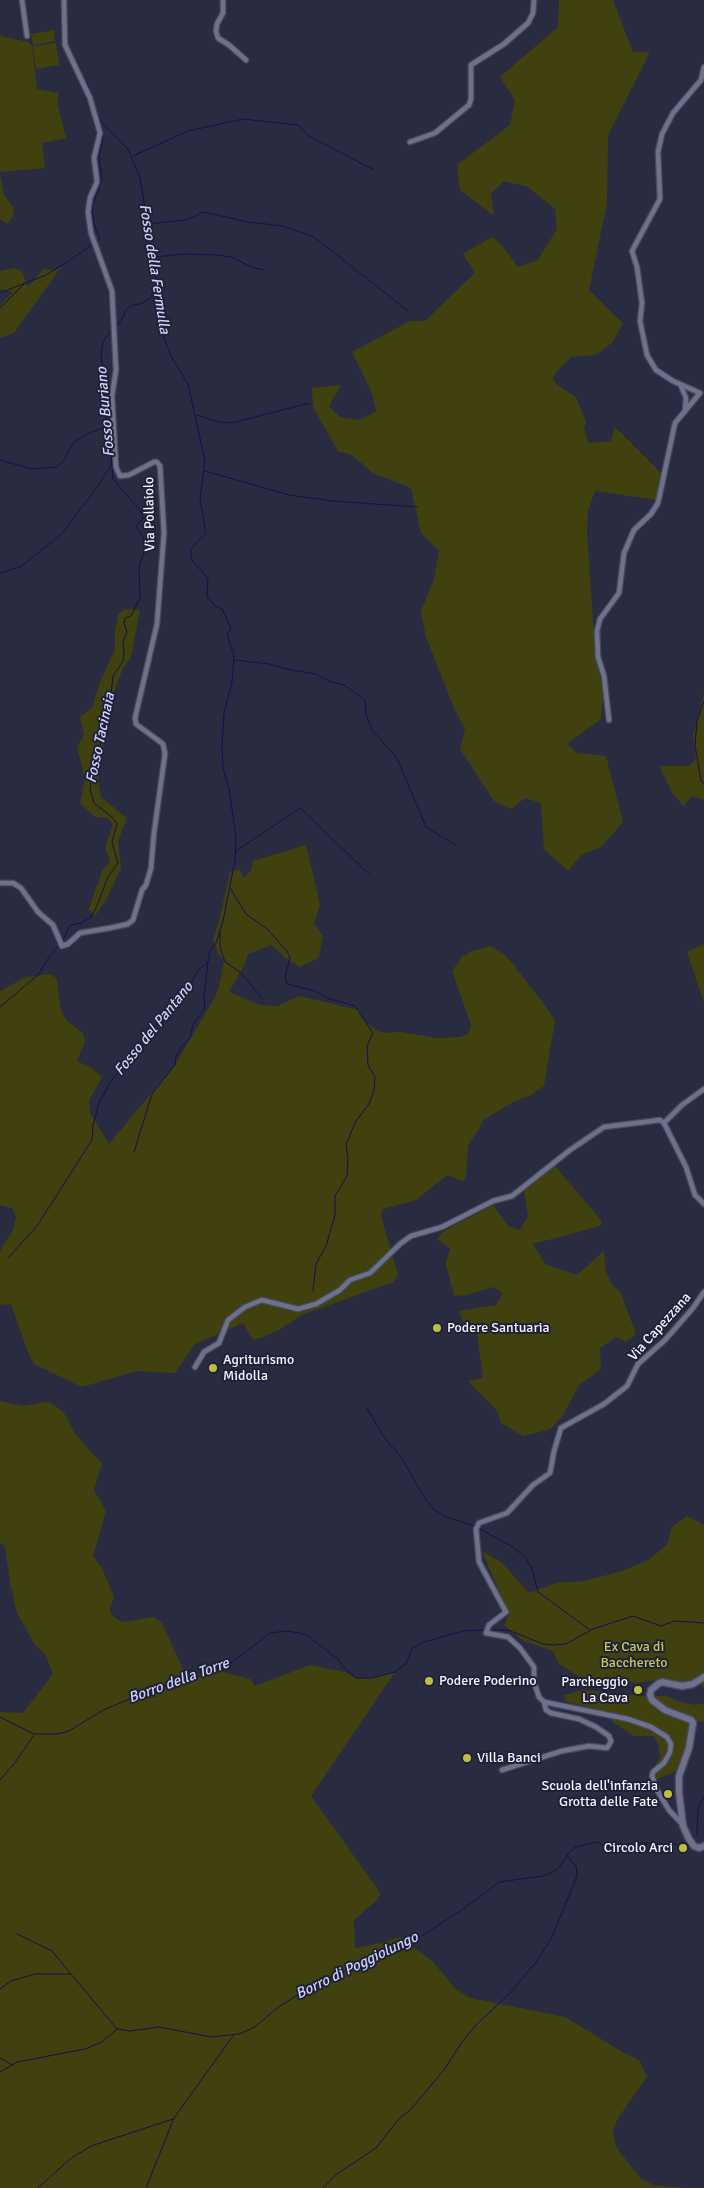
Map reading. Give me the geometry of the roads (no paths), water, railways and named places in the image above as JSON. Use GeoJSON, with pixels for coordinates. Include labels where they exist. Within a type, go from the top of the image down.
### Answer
{"type":"FeatureCollection","features":[{"type":"Feature","properties":{"kind":"street"},"geometry":{"type":"LineString","coordinates":[[22,0],[27,36]]}},
{"type":"Feature","properties":{"kind":"street","name":"Via Pollaiolo"},"geometry":{"type":"LineString","coordinates":[[0,883],[13,883],[21,888],[38,912],[52,925],[60,945],[68,944],[80,933],[128,924],[136,916],[142,890],[146,885],[151,868],[157,805],[165,754],[163,744],[136,724],[135,718],[157,624],[164,514],[160,466],[157,462],[150,464],[129,476],[120,476],[116,467],[112,396],[116,370],[112,290],[91,233],[88,212],[90,198],[97,182],[94,158],[100,133],[90,98],[65,45],[64,0]]}},
{"type":"Feature","properties":{"kind":"street"},"geometry":{"type":"LineString","coordinates":[[223,0],[223,13],[217,24],[216,31],[218,38],[229,44],[246,60]]}},
{"type":"Feature","properties":{"kind":"street"},"geometry":{"type":"LineString","coordinates":[[410,142],[435,132],[469,105],[471,99],[471,64],[504,44],[528,23],[533,12],[534,0]]}},
{"type":"Feature","properties":{"kind":"street"},"geometry":{"type":"LineString","coordinates":[[609,720],[604,676],[598,658],[597,631],[600,619],[619,593],[624,553],[634,530],[651,514],[658,503],[675,423],[702,393],[680,384],[656,370],[647,356],[640,321],[642,303],[637,267],[632,251],[660,199],[658,152],[662,134],[672,113],[701,80],[704,66]]}},
{"type":"Feature","properties":{"kind":"street"},"geometry":{"type":"LineString","coordinates":[[680,384],[686,398],[685,412]]}},
{"type":"Feature","properties":{"kind":"street"},"geometry":{"type":"LineString","coordinates":[[194,1366],[204,1352],[219,1343],[228,1320],[252,1303],[269,1300],[298,1309],[316,1304],[340,1290],[350,1280],[370,1273],[411,1236],[437,1229],[493,1201],[512,1196],[570,1150],[604,1127],[662,1121],[704,1089]]}},
{"type":"Feature","properties":{"kind":"street"},"geometry":{"type":"LineString","coordinates":[[662,1121],[686,1168],[695,1195],[704,1204]]}},
{"type":"Feature","properties":{"kind":"street","name":"Via Capezzana"},"geometry":{"type":"LineString","coordinates":[[544,1702],[539,1697],[534,1682],[534,1667],[520,1648],[508,1637],[486,1633],[489,1624],[506,1612],[479,1562],[477,1525],[482,1521],[507,1513],[533,1486],[550,1473],[561,1428],[604,1404],[627,1386],[638,1364],[665,1340],[693,1308],[704,1292]]}},
{"type":"Feature","properties":{"kind":"street"},"geometry":{"type":"LineString","coordinates":[[684,1826],[679,1784],[690,1748],[693,1723],[691,1720],[656,1705],[652,1700],[651,1690],[662,1682],[682,1686],[693,1684],[704,1677]]}},
{"type":"Feature","properties":{"kind":"street"},"geometry":{"type":"LineString","coordinates":[[502,1770],[562,1751],[589,1746],[606,1748],[609,1745],[611,1741],[609,1736],[596,1727],[578,1719],[551,1713],[543,1706],[544,1702],[628,1719],[651,1727],[667,1737],[670,1744],[670,1752],[664,1762],[653,1772],[652,1776],[657,1790],[669,1810],[684,1826],[694,1846],[704,1846]]}},
{"type":"Feature","properties":{"kind":"waterway","name":"Fosso della Fermulla"},"geometry":{"type":"LineString","coordinates":[[67,0],[67,30]]}},
{"type":"Feature","properties":{"kind":"waterway","name":"Fosso della Fermulla"},"geometry":{"type":"LineString","coordinates":[[81,73],[92,97]]}},
{"type":"Feature","properties":{"kind":"waterway","name":"Fosso del Pantano"},"geometry":{"type":"LineString","coordinates":[[8,1258],[37,1226],[92,1140],[93,1125],[99,1103],[111,1081],[145,1042],[152,1029],[185,996],[196,973],[209,960],[209,953],[216,943],[223,921],[235,860],[236,837],[229,789],[223,768],[222,746],[224,714],[233,670],[234,656],[227,634],[231,628],[222,609],[215,606],[207,597],[208,580],[191,559],[191,549],[206,533],[200,499],[205,461],[188,384],[171,356],[161,330],[157,287],[140,177],[127,148],[101,122],[93,100]]}},
{"type":"Feature","properties":{"kind":"waterway"},"geometry":{"type":"LineString","coordinates":[[133,156],[188,131],[243,119],[298,125],[307,135],[374,170]]}},
{"type":"Feature","properties":{"kind":"waterway"},"geometry":{"type":"LineString","coordinates":[[0,293],[46,275],[100,239],[94,224],[92,208],[102,179],[99,157],[103,139],[101,124]]}},
{"type":"Feature","properties":{"kind":"waterway"},"geometry":{"type":"LineString","coordinates":[[147,224],[186,220],[204,212],[248,222],[283,226],[314,237],[408,311]]}},
{"type":"Feature","properties":{"kind":"waterway"},"geometry":{"type":"LineString","coordinates":[[154,257],[183,254],[216,255],[231,257],[254,268],[265,270]]}},
{"type":"Feature","properties":{"kind":"waterway"},"geometry":{"type":"LineString","coordinates":[[0,308],[24,284]]}},
{"type":"Feature","properties":{"kind":"waterway","name":"Fosso Buriano"},"geometry":{"type":"LineString","coordinates":[[117,326],[130,306],[143,303],[150,298],[156,288]]}},
{"type":"Feature","properties":{"kind":"waterway","name":"Fosso Tacinaia"},"geometry":{"type":"LineString","coordinates":[[62,942],[70,925],[81,923],[91,917],[108,877],[118,863],[112,842],[117,824],[113,818],[94,803],[90,790],[92,774],[100,750],[103,711],[111,695],[113,676],[123,661],[123,641],[127,632],[124,623],[125,618],[131,616],[140,598],[139,566],[146,546],[136,526],[143,518],[140,510],[113,479],[110,440],[106,427],[107,395],[101,356],[103,342],[111,330]]}},
{"type":"Feature","properties":{"kind":"waterway"},"geometry":{"type":"LineString","coordinates":[[197,415],[219,422],[231,423],[310,403]]}},
{"type":"Feature","properties":{"kind":"waterway"},"geometry":{"type":"LineString","coordinates":[[0,460],[32,469],[57,467],[64,460],[73,443],[87,434],[105,427]]}},
{"type":"Feature","properties":{"kind":"waterway","name":"Fosso Buriano"},"geometry":{"type":"LineString","coordinates":[[0,573],[20,567],[61,535],[98,486],[112,463]]}},
{"type":"Feature","properties":{"kind":"waterway"},"geometry":{"type":"LineString","coordinates":[[205,471],[289,495],[333,501],[417,507]]}},
{"type":"Feature","properties":{"kind":"waterway","name":"Fosso della Fermulla"},"geometry":{"type":"LineString","coordinates":[[234,660],[270,664],[316,674],[331,682],[344,685],[362,698],[365,701],[366,714],[372,730],[397,758],[426,827],[457,846]]}},
{"type":"Feature","properties":{"kind":"waterway"},"geometry":{"type":"LineString","coordinates":[[704,701],[697,721],[695,745],[701,781],[704,783]]}},
{"type":"Feature","properties":{"kind":"waterway"},"geometry":{"type":"LineString","coordinates":[[236,851],[300,808],[370,875]]}},
{"type":"Feature","properties":{"kind":"waterway"},"geometry":{"type":"LineString","coordinates":[[230,888],[246,914],[266,928],[287,951],[290,958],[285,977],[287,984],[315,991],[327,998],[355,1006],[373,1033],[367,1046],[368,1065],[375,1077],[374,1090],[369,1104],[356,1121],[346,1144],[348,1159],[347,1176],[335,1196],[335,1215],[326,1246],[316,1264],[313,1291]]}},
{"type":"Feature","properties":{"kind":"waterway"},"geometry":{"type":"LineString","coordinates":[[220,932],[220,947],[225,962],[240,972],[263,999]]}},
{"type":"Feature","properties":{"kind":"waterway","name":"Fosso Tacinaia"},"geometry":{"type":"LineString","coordinates":[[0,1007],[39,974],[59,945]]}},
{"type":"Feature","properties":{"kind":"waterway"},"geometry":{"type":"LineString","coordinates":[[134,1152],[152,1094],[175,1065],[176,1057],[182,1046],[190,1038],[193,1025],[205,1008],[204,997],[208,961]]}},
{"type":"Feature","properties":{"kind":"waterway"},"geometry":{"type":"LineString","coordinates":[[367,1408],[383,1436],[401,1457],[432,1508],[444,1516],[474,1526]]}},
{"type":"Feature","properties":{"kind":"waterway"},"geometry":{"type":"LineString","coordinates":[[478,1528],[511,1546],[525,1557],[532,1569],[538,1592],[590,1630]]}},
{"type":"Feature","properties":{"kind":"waterway","name":"Borro della Torre"},"geometry":{"type":"LineString","coordinates":[[490,1630],[508,1630],[543,1644],[553,1645],[566,1644],[593,1629],[633,1616],[661,1626],[675,1621],[704,1623]]}},
{"type":"Feature","properties":{"kind":"waterway","name":"Borro della Torre"},"geometry":{"type":"LineString","coordinates":[[0,1717],[34,1734],[57,1734],[69,1731],[105,1709],[159,1687],[194,1678],[231,1663],[270,1633],[287,1631],[305,1634],[337,1658],[344,1668],[356,1678],[372,1678],[395,1672],[406,1664],[412,1648],[424,1642],[463,1631],[486,1630]]}},
{"type":"Feature","properties":{"kind":"waterway"},"geometry":{"type":"LineString","coordinates":[[0,1780],[14,1764],[34,1735]]}},
{"type":"Feature","properties":{"kind":"waterway","name":"Borro di Poggiolungo"},"geometry":{"type":"LineString","coordinates":[[697,1835],[698,1809],[704,1796]]}},
{"type":"Feature","properties":{"kind":"waterway","name":"Borro di Poggiolungo"},"geometry":{"type":"LineString","coordinates":[[0,2072],[17,2062],[85,2049],[102,2042],[117,2029],[130,2031],[159,2027],[211,2037],[239,2034],[255,2027],[277,2008],[312,1986],[423,1935],[465,1908],[499,1882],[543,1876],[553,1872],[560,1867],[567,1855],[575,1847],[598,1842],[607,1848],[621,1843],[629,1846],[639,1843],[676,1844]]}},
{"type":"Feature","properties":{"kind":"waterway"},"geometry":{"type":"LineString","coordinates":[[323,2188],[337,2174],[376,2148],[398,2120],[411,2109],[444,2070],[462,2042],[476,2025],[509,1994],[536,1962],[552,1937],[577,1876],[576,1866],[567,1856]]}},
{"type":"Feature","properties":{"kind":"waterway"},"geometry":{"type":"LineString","coordinates":[[17,1934],[52,1951],[71,1974]]}},
{"type":"Feature","properties":{"kind":"waterway"},"geometry":{"type":"LineString","coordinates":[[0,1989],[11,1981],[35,1974],[71,1974],[117,2029]]}},
{"type":"Feature","properties":{"kind":"waterway"},"geometry":{"type":"LineString","coordinates":[[146,2188],[174,2118],[233,2036]]}},
{"type":"Feature","properties":{"kind":"waterway"},"geometry":{"type":"LineString","coordinates":[[0,2058],[12,2065]]}},
{"type":"Feature","properties":{"kind":"waterway"},"geometry":{"type":"LineString","coordinates":[[38,2188],[70,2159],[91,2146],[173,2119]]}},
{"type":"Feature","properties":{"kind":"place","name":"Podere Santuaria"},"geometry":{"type":"Point","coordinates":[437,1328]}},
{"type":"Feature","properties":{"kind":"place","name":"Agriturismo Midolla"},"geometry":{"type":"Point","coordinates":[213,1368]}},
{"type":"Feature","properties":{"kind":"place","name":"Podere Poderino"},"geometry":{"type":"Point","coordinates":[429,1681]}},
{"type":"Feature","properties":{"kind":"place","name":"Parcheggio La Cava"},"geometry":{"type":"Point","coordinates":[638,1690]}},
{"type":"Feature","properties":{"kind":"place","name":"Villa Banci"},"geometry":{"type":"Point","coordinates":[467,1758]}},
{"type":"Feature","properties":{"kind":"place","name":"Scuola dell'infanzia Grotta delle Fate"},"geometry":{"type":"Point","coordinates":[668,1794]}},
{"type":"Feature","properties":{"kind":"place","name":"Circolo Arci"},"geometry":{"type":"Point","coordinates":[683,1848]}},
{"type":"Feature","properties":{"kind":"park label","name":"Ex Cava di Bacchereto"},"geometry":{"type":"Point","coordinates":[634,1655]}}]}
